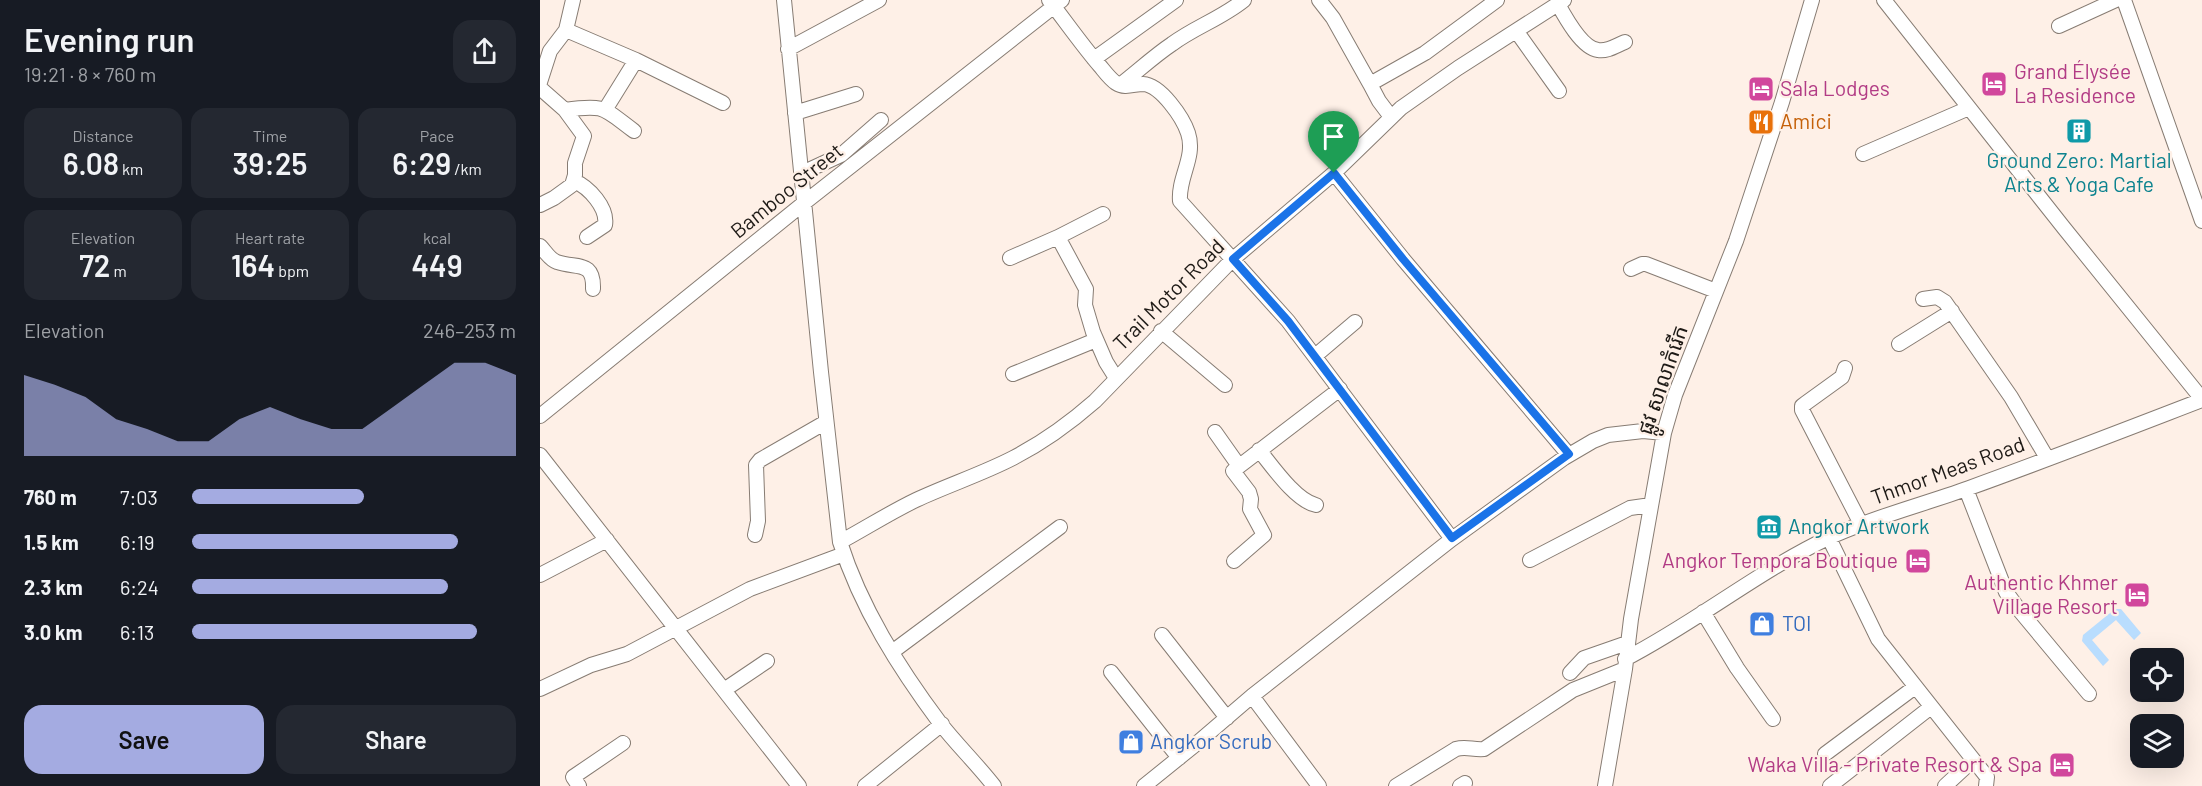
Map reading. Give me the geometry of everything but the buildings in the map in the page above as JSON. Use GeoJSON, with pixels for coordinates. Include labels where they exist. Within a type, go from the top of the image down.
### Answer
{"type":"FeatureCollection","features":[{"type":"Feature","properties":{"kind":"street"},"geometry":{"type":"LineString","coordinates":[[540,82],[550,51],[566,30],[573,0]]}},
{"type":"Feature","properties":{"kind":"street"},"geometry":{"type":"LineString","coordinates":[[784,0],[826,422],[842,548],[881,637],[942,724],[994,786]]}},
{"type":"Feature","properties":{"kind":"street"},"geometry":{"type":"LineString","coordinates":[[788,49],[879,0]]}},
{"type":"Feature","properties":{"kind":"street"},"geometry":{"type":"LineString","coordinates":[[1094,59],[1176,0]]}},
{"type":"Feature","properties":{"kind":"street"},"geometry":{"type":"LineString","coordinates":[[1120,85],[1172,43],[1229,12],[1244,0]]}},
{"type":"Feature","properties":{"kind":"street"},"geometry":{"type":"LineString","coordinates":[[1319,0],[1332,18],[1379,101],[1391,117]]}},
{"type":"Feature","properties":{"kind":"street"},"geometry":{"type":"LineString","coordinates":[[1370,84],[1425,53],[1497,0]]}},
{"type":"Feature","properties":{"kind":"street","name":"ផ្លូវ សាលាកំរើក"},"geometry":{"type":"LineString","coordinates":[[1605,786],[1627,643],[1664,433],[1676,395],[1736,241],[1779,113],[1812,0]]}},
{"type":"Feature","properties":{"kind":"street"},"geometry":{"type":"LineString","coordinates":[[1884,0],[2202,400]]}},
{"type":"Feature","properties":{"kind":"street"},"geometry":{"type":"LineString","coordinates":[[2059,26],[2116,0]]}},
{"type":"Feature","properties":{"kind":"street"},"geometry":{"type":"LineString","coordinates":[[2124,0],[2202,221]]}},
{"type":"Feature","properties":{"kind":"street"},"geometry":{"type":"LineString","coordinates":[[1055,2],[1094,59],[1115,82],[1120,85],[1146,84],[1156,88],[1167,99],[1188,133],[1191,153],[1181,183],[1180,201],[1288,321],[1452,538]]}},
{"type":"Feature","properties":{"kind":"street","name":"Bamboo Street"},"geometry":{"type":"LineString","coordinates":[[540,416],[1055,2]]}},
{"type":"Feature","properties":{"kind":"street"},"geometry":{"type":"LineString","coordinates":[[1561,2],[1578,35],[1593,48],[1606,49],[1625,42]]}},
{"type":"Feature","properties":{"kind":"street","name":"Trail Motor Road"},"geometry":{"type":"LineString","coordinates":[[540,688],[591,664],[627,654],[750,590],[842,548],[877,519],[1034,447],[1085,410],[1233,259],[1334,173],[1391,117],[1437,83],[1561,2]]}},
{"type":"Feature","properties":{"kind":"street"},"geometry":{"type":"LineString","coordinates":[[566,30],[636,60],[723,103]]}},
{"type":"Feature","properties":{"kind":"street"},"geometry":{"type":"LineString","coordinates":[[1517,32],[1559,91]]}},
{"type":"Feature","properties":{"kind":"street"},"geometry":{"type":"LineString","coordinates":[[606,110],[636,60]]}},
{"type":"Feature","properties":{"kind":"street"},"geometry":{"type":"LineString","coordinates":[[540,88],[565,110],[584,136],[575,163],[574,181],[568,189],[540,205]]}},
{"type":"Feature","properties":{"kind":"street"},"geometry":{"type":"LineString","coordinates":[[795,113],[856,94]]}},
{"type":"Feature","properties":{"kind":"street"},"geometry":{"type":"LineString","coordinates":[[565,110],[592,106],[606,110],[634,131]]}},
{"type":"Feature","properties":{"kind":"street"},"geometry":{"type":"LineString","coordinates":[[1863,154],[1969,108]]}},
{"type":"Feature","properties":{"kind":"street"},"geometry":{"type":"LineString","coordinates":[[801,173],[841,155],[881,120]]}},
{"type":"Feature","properties":{"kind":"street"},"geometry":{"type":"LineString","coordinates":[[1334,173],[1403,259],[1569,454]]}},
{"type":"Feature","properties":{"kind":"street"},"geometry":{"type":"LineString","coordinates":[[574,181],[588,190],[606,217],[605,225],[587,237]]}},
{"type":"Feature","properties":{"kind":"street"},"geometry":{"type":"LineString","coordinates":[[1010,258],[1103,214]]}},
{"type":"Feature","properties":{"kind":"street"},"geometry":{"type":"LineString","coordinates":[[1058,237],[1086,289],[1085,305],[1096,340],[1116,378]]}},
{"type":"Feature","properties":{"kind":"street"},"geometry":{"type":"LineString","coordinates":[[540,246],[557,262],[580,266],[589,271],[592,276],[593,290]]}},
{"type":"Feature","properties":{"kind":"street"},"geometry":{"type":"LineString","coordinates":[[1631,268],[1646,264],[1716,291]]}},
{"type":"Feature","properties":{"kind":"street"},"geometry":{"type":"LineString","coordinates":[[1923,299],[1937,297],[1942,299],[1952,311],[2011,397],[2048,458]]}},
{"type":"Feature","properties":{"kind":"street"},"geometry":{"type":"LineString","coordinates":[[1899,344],[1952,311]]}},
{"type":"Feature","properties":{"kind":"street"},"geometry":{"type":"LineString","coordinates":[[1315,356],[1355,322]]}},
{"type":"Feature","properties":{"kind":"street"},"geometry":{"type":"LineString","coordinates":[[1161,332],[1226,386]]}},
{"type":"Feature","properties":{"kind":"street"},"geometry":{"type":"LineString","coordinates":[[1013,374],[1096,340]]}},
{"type":"Feature","properties":{"kind":"street"},"geometry":{"type":"LineString","coordinates":[[1845,368],[1842,378],[1802,406],[1802,410],[1862,524]]}},
{"type":"Feature","properties":{"kind":"street"},"geometry":{"type":"LineString","coordinates":[[1234,561],[1264,535],[1250,509],[1249,492],[1233,472],[1340,389]]}},
{"type":"Feature","properties":{"kind":"street","name":"Thmor Meas Road"},"geometry":{"type":"LineString","coordinates":[[1402,784],[1456,749],[1464,747],[1473,750],[1484,749],[1573,690],[1625,664],[1778,564],[1829,538],[1862,524],[1969,496],[2048,458],[2202,400]]}},
{"type":"Feature","properties":{"kind":"street"},"geometry":{"type":"LineString","coordinates":[[755,536],[758,520],[756,465],[760,460],[826,422]]}},
{"type":"Feature","properties":{"kind":"street"},"geometry":{"type":"LineString","coordinates":[[1144,786],[1252,696],[1452,538],[1569,454],[1608,435],[1643,431],[1664,433]]}},
{"type":"Feature","properties":{"kind":"street"},"geometry":{"type":"LineString","coordinates":[[1215,432],[1239,466]]}},
{"type":"Feature","properties":{"kind":"street"},"geometry":{"type":"LineString","coordinates":[[1259,450],[1288,486],[1309,502],[1316,504]]}},
{"type":"Feature","properties":{"kind":"street"},"geometry":{"type":"LineString","coordinates":[[540,455],[799,786]]}},
{"type":"Feature","properties":{"kind":"street"},"geometry":{"type":"LineString","coordinates":[[1969,496],[2006,592],[2089,694]]}},
{"type":"Feature","properties":{"kind":"street"},"geometry":{"type":"LineString","coordinates":[[1530,560],[1630,508],[1651,505]]}},
{"type":"Feature","properties":{"kind":"street"},"geometry":{"type":"LineString","coordinates":[[892,652],[1060,527]]}},
{"type":"Feature","properties":{"kind":"street"},"geometry":{"type":"LineString","coordinates":[[1829,538],[1876,634],[1987,777],[1986,786]]}},
{"type":"Feature","properties":{"kind":"street"},"geometry":{"type":"LineString","coordinates":[[540,575],[607,540]]}},
{"type":"Feature","properties":{"kind":"street"},"geometry":{"type":"LineString","coordinates":[[1703,612],[1737,668],[1773,719]]}},
{"type":"Feature","properties":{"kind":"street"},"geometry":{"type":"LineString","coordinates":[[1162,635],[1227,718]]}},
{"type":"Feature","properties":{"kind":"street"},"geometry":{"type":"LineString","coordinates":[[1570,673],[1584,658],[1627,643]]}},
{"type":"Feature","properties":{"kind":"street"},"geometry":{"type":"LineString","coordinates":[[724,690],[767,661]]}},
{"type":"Feature","properties":{"kind":"street"},"geometry":{"type":"LineString","coordinates":[[1111,672],[1179,758]]}},
{"type":"Feature","properties":{"kind":"street"},"geometry":{"type":"LineString","coordinates":[[1825,754],[1915,687]]}},
{"type":"Feature","properties":{"kind":"street"},"geometry":{"type":"LineString","coordinates":[[1252,696],[1319,786]]}},
{"type":"Feature","properties":{"kind":"street"},"geometry":{"type":"LineString","coordinates":[[1830,786],[1931,707]]}},
{"type":"Feature","properties":{"kind":"street"},"geometry":{"type":"LineString","coordinates":[[865,786],[942,724]]}},
{"type":"Feature","properties":{"kind":"street"},"geometry":{"type":"LineString","coordinates":[[579,786],[573,777],[623,743]]}},
{"type":"Feature","properties":{"kind":"street"},"geometry":{"type":"LineString","coordinates":[[1945,786],[1972,760]]}},
{"type":"Feature","properties":{"kind":"water"},"geometry":{"type":"Polygon","coordinates":[[[2115,609],[2121,609],[2141,633],[2134,640],[2116,620],[2092,640],[2109,660],[2103,666],[2082,641],[2083,635],[2115,609]]]}},
{"type":"Feature","properties":{"kind":"place","name":"Grand Élysée La Residence"},"geometry":{"type":"Point","coordinates":[1994,84]}},
{"type":"Feature","properties":{"kind":"place","name":"Sala Lodges"},"geometry":{"type":"Point","coordinates":[1761,89]}},
{"type":"Feature","properties":{"kind":"place","name":"Amici"},"geometry":{"type":"Point","coordinates":[1761,122]}},
{"type":"Feature","properties":{"kind":"place","name":"Ground Zero: Martial Arts & Yoga Cafe"},"geometry":{"type":"Point","coordinates":[2079,131]}},
{"type":"Feature","properties":{"kind":"place","name":"Angkor Artwork"},"geometry":{"type":"Point","coordinates":[1769,527]}},
{"type":"Feature","properties":{"kind":"place","name":"Angkor Tempora Boutique"},"geometry":{"type":"Point","coordinates":[1918,561]}},
{"type":"Feature","properties":{"kind":"place","name":"Authentic Khmer Village Resort"},"geometry":{"type":"Point","coordinates":[2137,595]}},
{"type":"Feature","properties":{"kind":"place","name":"TOI"},"geometry":{"type":"Point","coordinates":[1762,624]}},
{"type":"Feature","properties":{"kind":"place","name":"Angkor Scrub"},"geometry":{"type":"Point","coordinates":[1131,742]}},
{"type":"Feature","properties":{"kind":"place","name":"Waka Villa - Private Resort & Spa"},"geometry":{"type":"Point","coordinates":[2062,765]}},
{"type":"Feature","properties":{"kind":"route"},"geometry":{"type":"LineString","coordinates":[[1334,173],[1403,259],[1569,454],[1452,538],[1288,321],[1233,259],[1334,173]]}}]}
